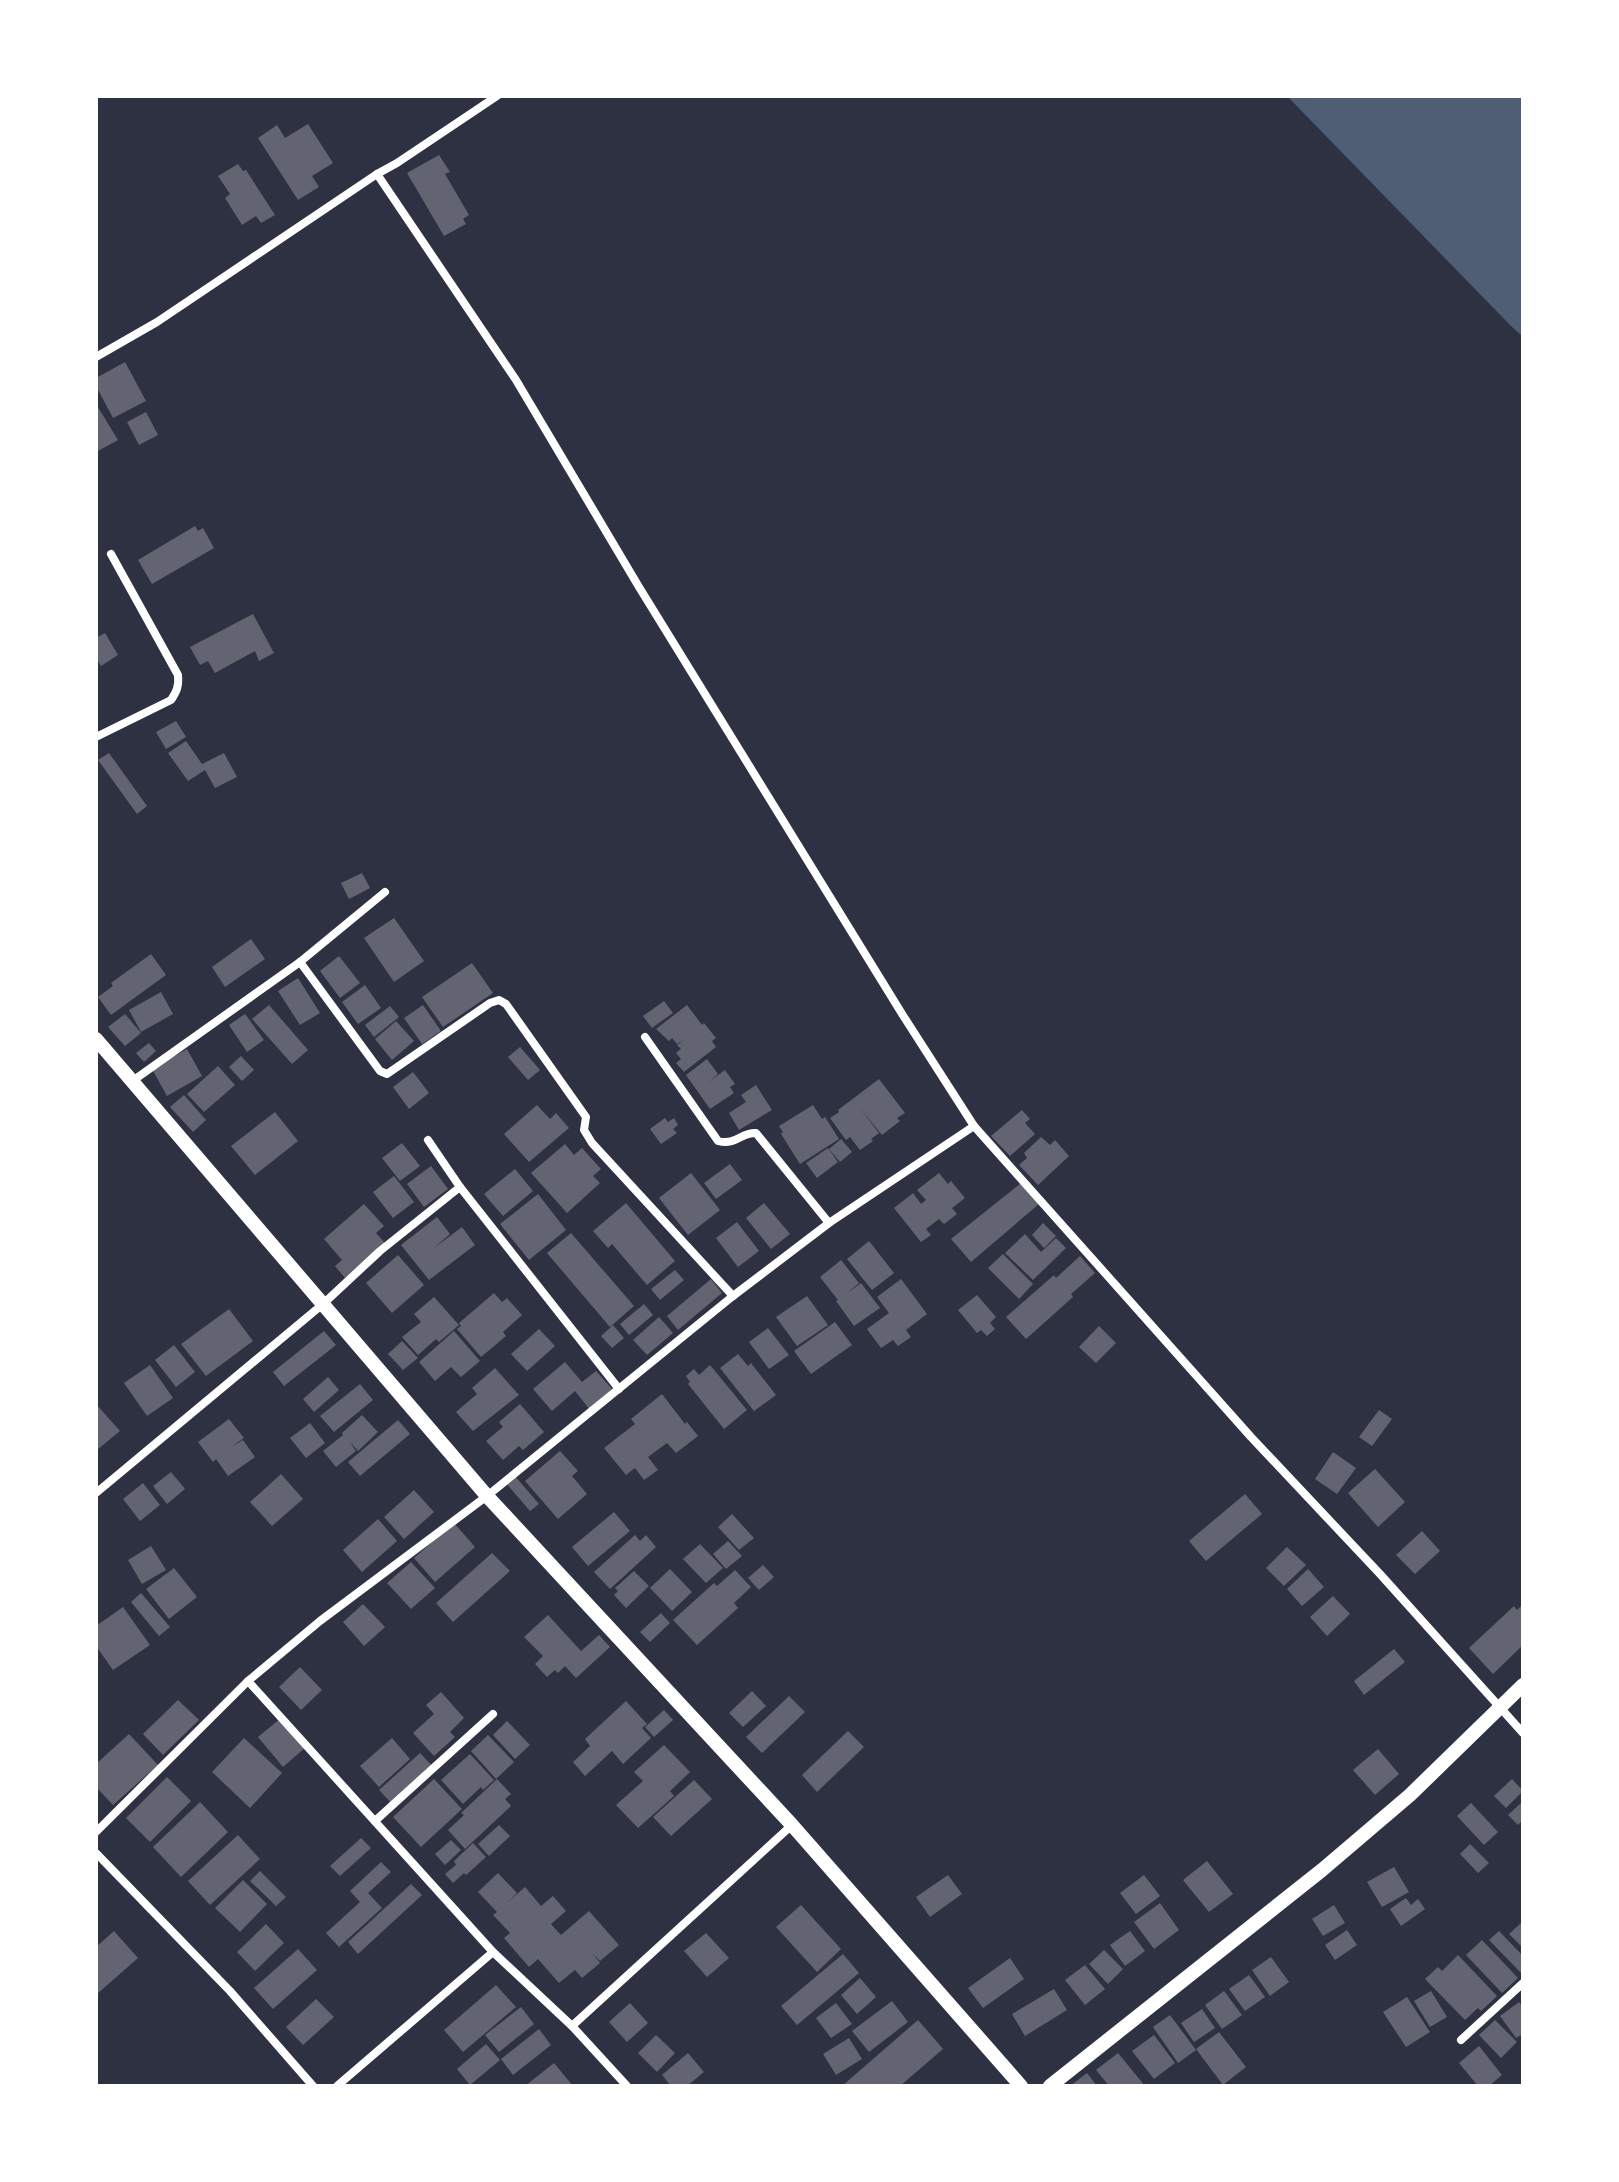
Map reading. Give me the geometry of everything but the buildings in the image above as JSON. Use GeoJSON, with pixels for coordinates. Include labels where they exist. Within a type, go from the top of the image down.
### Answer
{"type":"FeatureCollection","features":[{"type":"Feature","properties":{"kind":"street"},"geometry":{"type":"LineString","coordinates":[[96,357],[157,322],[497,96]]}},
{"type":"Feature","properties":{"kind":"street"},"geometry":{"type":"LineString","coordinates":[[377,174],[516,380],[639,587],[974,1126],[1251,1437],[1523,1733]]}},
{"type":"Feature","properties":{"kind":"street"},"geometry":{"type":"LineString","coordinates":[[96,737],[171,700],[179,683],[178,675],[111,554]]}},
{"type":"Feature","properties":{"kind":"street"},"geometry":{"type":"LineString","coordinates":[[131,1082],[300,962],[385,892]]}},
{"type":"Feature","properties":{"kind":"street"},"geometry":{"type":"LineString","coordinates":[[300,962],[380,1071],[387,1074],[490,1003],[499,1000],[506,1004],[586,1117],[584,1130],[592,1143],[733,1296]]}},
{"type":"Feature","properties":{"kind":"street"},"geometry":{"type":"LineString","coordinates":[[645,1037],[718,1141],[726,1143],[751,1132],[756,1133],[829,1223]]}},
{"type":"Feature","properties":{"kind":"street"},"geometry":{"type":"LineString","coordinates":[[96,1039],[487,1496],[792,1825],[1021,2086]]}},
{"type":"Feature","properties":{"kind":"street"},"geometry":{"type":"LineString","coordinates":[[96,1832],[248,1681],[320,1621],[487,1496],[733,1296],[829,1223],[974,1126]]}},
{"type":"Feature","properties":{"kind":"street"},"geometry":{"type":"LineString","coordinates":[[428,1140],[460,1187],[619,1389]]}},
{"type":"Feature","properties":{"kind":"street"},"geometry":{"type":"LineString","coordinates":[[96,1493],[323,1304],[380,1251],[460,1187]]}},
{"type":"Feature","properties":{"kind":"street"},"geometry":{"type":"LineString","coordinates":[[248,1681],[493,1952],[572,2026],[627,2086]]}},
{"type":"Feature","properties":{"kind":"street"},"geometry":{"type":"LineString","coordinates":[[1050,2086],[1322,1870],[1410,1795],[1523,1685]]}},
{"type":"Feature","properties":{"kind":"street"},"geometry":{"type":"LineString","coordinates":[[375,1821],[493,1714]]}},
{"type":"Feature","properties":{"kind":"street"},"geometry":{"type":"LineString","coordinates":[[572,2026],[792,1825]]}},
{"type":"Feature","properties":{"kind":"street"},"geometry":{"type":"LineString","coordinates":[[96,1853],[230,1991],[313,2086]]}},
{"type":"Feature","properties":{"kind":"street"},"geometry":{"type":"LineString","coordinates":[[337,2086],[493,1952]]}},
{"type":"Feature","properties":{"kind":"street"},"geometry":{"type":"LineString","coordinates":[[1461,2040],[1523,1983]]}},
{"type":"Feature","properties":{"kind":"water"},"geometry":{"type":"Polygon","coordinates":[[[1287,96],[1523,96],[1523,337],[1511,326],[1287,96]]]}}]}
